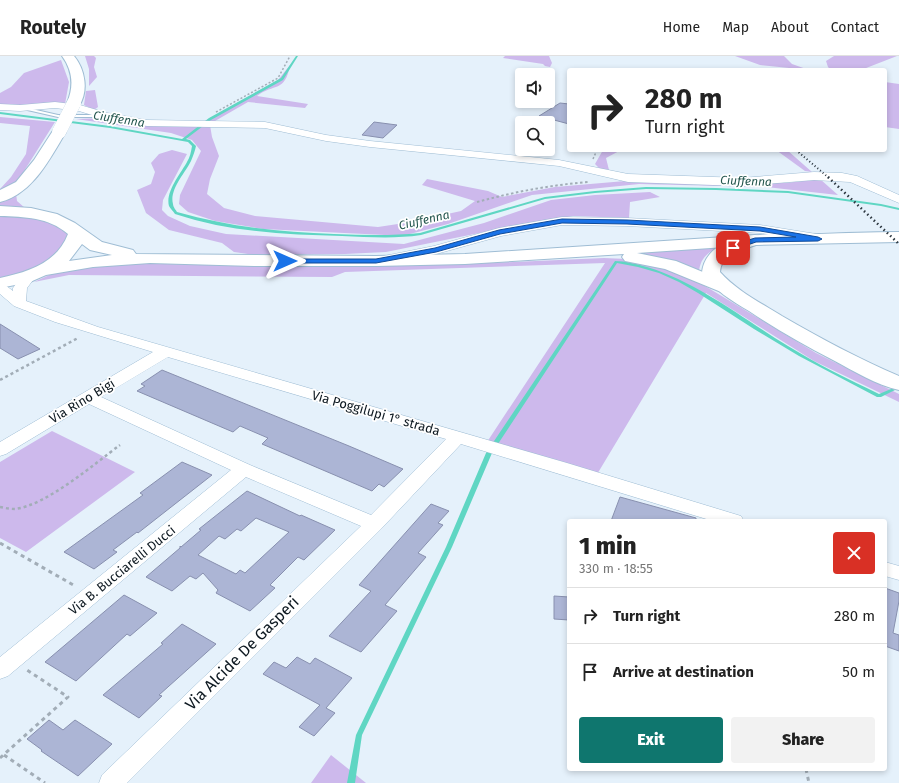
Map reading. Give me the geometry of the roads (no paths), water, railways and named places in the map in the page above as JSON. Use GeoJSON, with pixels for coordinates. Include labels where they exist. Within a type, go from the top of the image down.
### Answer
{"type":"FeatureCollection","features":[{"type":"Feature","properties":{"kind":"main road"},"geometry":{"type":"LineString","coordinates":[[0,197],[21,185],[40,162],[59,132],[74,103],[78,90],[78,74],[76,66],[68,56]]}},
{"type":"Feature","properties":{"kind":"main road"},"geometry":{"type":"LineString","coordinates":[[21,185],[22,198],[32,207],[46,215],[61,220],[96,246],[150,258]]}},
{"type":"Feature","properties":{"kind":"main road"},"geometry":{"type":"LineString","coordinates":[[0,211],[46,215]]}},
{"type":"Feature","properties":{"kind":"main road"},"geometry":{"type":"LineString","coordinates":[[46,270],[70,249],[76,239],[77,233]]}},
{"type":"Feature","properties":{"kind":"main road"},"geometry":{"type":"LineString","coordinates":[[0,283],[46,270],[93,262],[150,258],[262,261],[465,259],[755,240],[899,237]]}},
{"type":"Feature","properties":{"kind":"main road"},"geometry":{"type":"LineString","coordinates":[[726,288],[711,273],[710,266],[714,259],[721,253],[755,240]]}},
{"type":"Feature","properties":{"kind":"main road"},"geometry":{"type":"LineString","coordinates":[[576,252],[626,256],[670,265],[726,288],[817,344],[899,384]]}},
{"type":"Feature","properties":{"kind":"street"},"geometry":{"type":"LineString","coordinates":[[0,108],[55,105],[80,108],[105,116],[147,123],[265,125],[312,135],[370,144],[559,163],[628,178],[742,182],[814,176],[842,177],[899,198]]}},
{"type":"Feature","properties":{"kind":"street"},"geometry":{"type":"LineString","coordinates":[[376,261],[436,250],[499,232],[562,221],[627,222],[760,229],[818,239]]}},
{"type":"Feature","properties":{"kind":"street"},"geometry":{"type":"LineString","coordinates":[[19,303],[20,288],[29,276]]}},
{"type":"Feature","properties":{"kind":"street","name":"Via Poggilupi 1° strada"},"geometry":{"type":"LineString","coordinates":[[0,288],[6,291],[19,303],[60,320],[458,437],[727,519]]}},
{"type":"Feature","properties":{"kind":"street","name":"Via Rino Bigi"},"geometry":{"type":"LineString","coordinates":[[0,450],[165,352]]}},
{"type":"Feature","properties":{"kind":"street"},"geometry":{"type":"LineString","coordinates":[[88,397],[244,469],[374,524]]}},
{"type":"Feature","properties":{"kind":"street","name":"Via Alcide De Gasperi"},"geometry":{"type":"LineString","coordinates":[[110,783],[374,524],[458,437]]}},
{"type":"Feature","properties":{"kind":"street","name":"Via B. Bucciarelli Ducci"},"geometry":{"type":"LineString","coordinates":[[6,666],[244,469]]}},
{"type":"Feature","properties":{"kind":"street"},"geometry":{"type":"LineString","coordinates":[[887,569],[899,573]]}},
{"type":"Feature","properties":{"kind":"waterway"},"geometry":{"type":"LineString","coordinates":[[184,139],[210,119],[282,79],[297,56]]}},
{"type":"Feature","properties":{"kind":"waterway","name":"Ciuffenna"},"geometry":{"type":"LineString","coordinates":[[0,113],[110,127],[189,141],[194,146],[193,153],[172,191],[170,198],[171,205],[176,213],[196,219],[256,230],[359,236],[420,234],[545,198],[646,188],[788,192],[881,205],[899,209]]}},
{"type":"Feature","properties":{"kind":"waterway"},"geometry":{"type":"LineString","coordinates":[[351,783],[359,735],[449,547],[489,453],[616,262],[660,272],[680,281],[718,303],[800,355],[879,396],[893,390]]}},
{"type":"Feature","properties":{"kind":"railway"},"geometry":{"type":"LineString","coordinates":[[798,152],[829,178]]}},
{"type":"Feature","properties":{"kind":"railway"},"geometry":{"type":"LineString","coordinates":[[828,177],[899,244]]}}]}
